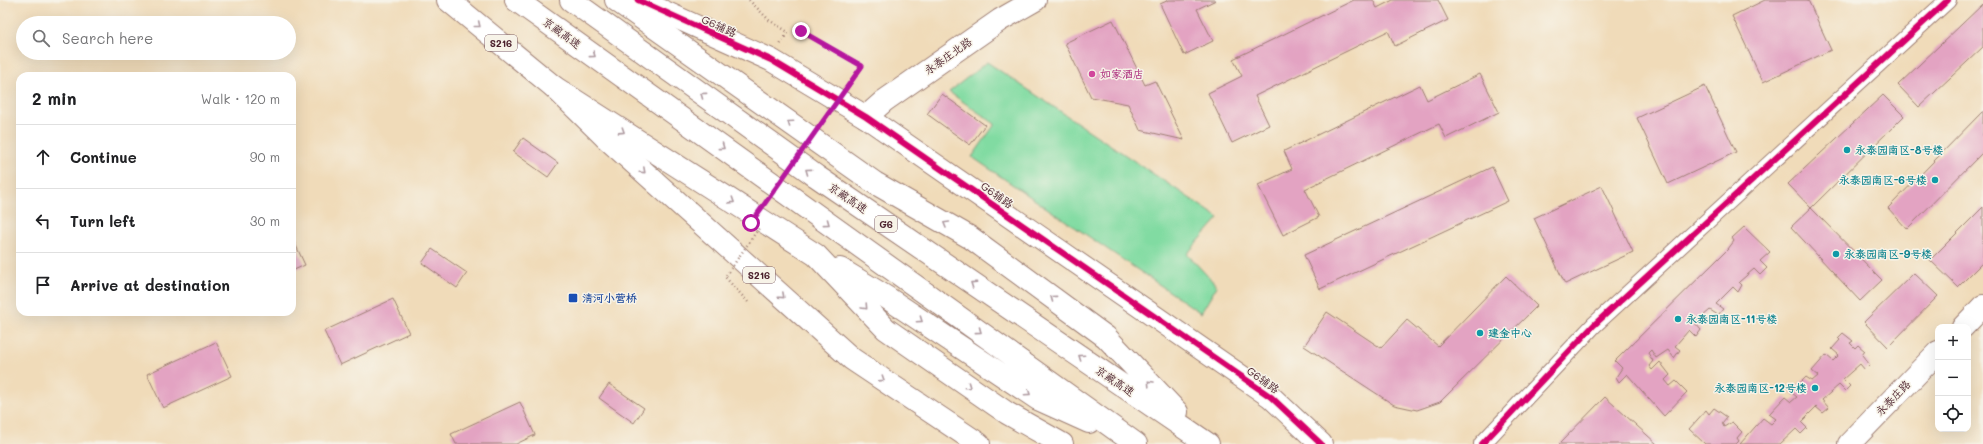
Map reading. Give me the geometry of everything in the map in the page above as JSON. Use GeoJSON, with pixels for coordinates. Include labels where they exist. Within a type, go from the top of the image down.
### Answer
{"type":"FeatureCollection","features":[{"type":"Feature","properties":{"kind":"main road","name":"S216"},"geometry":{"type":"LineString","coordinates":[[448,0],[554,87],[604,136],[852,359],[979,444]]}},
{"type":"Feature","properties":{"kind":"main road","name":"京藏高速"},"geometry":{"type":"LineString","coordinates":[[516,0],[1131,441]]}},
{"type":"Feature","properties":{"kind":"main road","name":"京藏高速"},"geometry":{"type":"LineString","coordinates":[[571,0],[816,176],[1207,443]]}},
{"type":"Feature","properties":{"kind":"main road"},"geometry":{"type":"LineString","coordinates":[[616,0],[875,183],[971,238],[1106,337],[1207,443]]}},
{"type":"Feature","properties":{"kind":"main road","name":"G6辅路"},"geometry":{"type":"LineString","coordinates":[[638,0],[771,60],[866,117],[1271,397],[1321,444]]}},
{"type":"Feature","properties":{"kind":"main road","name":"永泰庄北路"},"geometry":{"type":"LineString","coordinates":[[866,117],[884,101],[1000,20],[1035,0]]}},
{"type":"Feature","properties":{"kind":"main road"},"geometry":{"type":"LineString","coordinates":[[554,87],[816,255],[886,297],[1038,399],[1131,441]]}},
{"type":"Feature","properties":{"kind":"main road"},"geometry":{"type":"LineString","coordinates":[[816,255],[886,329],[1007,413],[1062,444]]}},
{"type":"Feature","properties":{"kind":"main road"},"geometry":{"type":"LineString","coordinates":[[1965,324],[1983,306]]}},
{"type":"Feature","properties":{"kind":"main road","name":"永泰庄路"},"geometry":{"type":"LineString","coordinates":[[1849,444],[1935,355]]}},
{"type":"Feature","properties":{"kind":"street"},"geometry":{"type":"LineString","coordinates":[[1482,444],[1594,325],[1948,0]]}},
{"type":"Feature","properties":{"kind":"path"},"geometry":{"type":"LineString","coordinates":[[749,0],[769,20],[788,32],[771,60]]}},
{"type":"Feature","properties":{"kind":"path"},"geometry":{"type":"LineString","coordinates":[[748,302],[725,278],[759,228],[751,223],[862,66],[801,31]]}},
{"type":"Feature","properties":{"kind":"green space"},"geometry":{"type":"Polygon","coordinates":[[[987,62],[1219,218],[1187,254],[1217,286],[1201,313],[972,157],[995,124],[949,92],[987,62]]]}},
{"type":"Feature","properties":{"kind":"building"},"geometry":{"type":"Polygon","coordinates":[[[1169,0],[1216,0],[1197,9],[1213,41],[1184,55],[1160,4],[1169,0]]]}},
{"type":"Feature","properties":{"kind":"building"},"geometry":{"type":"Polygon","coordinates":[[[1354,0],[1373,0],[1377,8],[1393,0],[1438,0],[1448,20],[1395,46],[1388,31],[1255,96],[1269,125],[1232,143],[1208,93],[1242,76],[1233,59],[1354,0]]]}},
{"type":"Feature","properties":{"kind":"building"},"geometry":{"type":"Polygon","coordinates":[[[1765,0],[1808,0],[1831,50],[1763,82],[1732,16],[1765,0]]]}},
{"type":"Feature","properties":{"kind":"building"},"geometry":{"type":"Polygon","coordinates":[[[1983,4],[1983,47],[1919,107],[1898,85],[1983,4]]]}},
{"type":"Feature","properties":{"kind":"building"},"geometry":{"type":"Polygon","coordinates":[[[1113,20],[1145,85],[1155,81],[1184,140],[1140,130],[1128,104],[1091,97],[1065,43],[1113,20]]]}},
{"type":"Feature","properties":{"kind":"building"},"geometry":{"type":"Polygon","coordinates":[[[1480,74],[1499,112],[1446,138],[1439,124],[1305,189],[1319,217],[1283,235],[1258,185],[1292,169],[1284,151],[1420,85],[1427,100],[1480,74]]]}},
{"type":"Feature","properties":{"kind":"building"},"geometry":{"type":"Polygon","coordinates":[[[1705,86],[1736,152],[1668,184],[1637,118],[1705,86]]]}},
{"type":"Feature","properties":{"kind":"building"},"geometry":{"type":"Polygon","coordinates":[[[942,94],[985,125],[970,145],[927,114],[942,94]]]}},
{"type":"Feature","properties":{"kind":"building","name":"永泰园南区-8号楼"},"geometry":{"type":"Polygon","coordinates":[[[1883,95],[1904,116],[1811,208],[1788,184],[1883,95]]]}},
{"type":"Feature","properties":{"kind":"building","name":"永泰园南区-6号楼"},"geometry":{"type":"Polygon","coordinates":[[[1983,111],[1983,152],[1907,229],[1888,208],[1983,111]]]}},
{"type":"Feature","properties":{"kind":"building"},"geometry":{"type":"Polygon","coordinates":[[[523,138],[558,163],[548,177],[513,152],[523,138]]]}},
{"type":"Feature","properties":{"kind":"building"},"geometry":{"type":"Polygon","coordinates":[[[1492,167],[1508,201],[1320,289],[1304,255],[1492,167]]]}},
{"type":"Feature","properties":{"kind":"building"},"geometry":{"type":"Polygon","coordinates":[[[1602,186],[1633,252],[1565,284],[1534,218],[1602,186]]]}},
{"type":"Feature","properties":{"kind":"building"},"geometry":{"type":"Polygon","coordinates":[[[1983,207],[1983,262],[1958,287],[1930,260],[1983,207]]]}},
{"type":"Feature","properties":{"kind":"building","name":"永泰园南区-9号楼"},"geometry":{"type":"Polygon","coordinates":[[[1811,208],[1882,280],[1860,301],[1791,227],[1811,208]]]}},
{"type":"Feature","properties":{"kind":"building","name":"永泰园南区-11号楼"},"geometry":{"type":"Polygon","coordinates":[[[1744,227],[1770,252],[1760,261],[1767,268],[1760,275],[1754,269],[1739,282],[1742,285],[1738,292],[1733,287],[1716,304],[1723,309],[1718,315],[1710,310],[1695,323],[1701,330],[1696,337],[1689,330],[1675,346],[1680,350],[1674,358],[1668,350],[1656,358],[1651,350],[1648,353],[1653,361],[1649,366],[1652,370],[1660,362],[1670,375],[1665,380],[1670,386],[1676,381],[1687,392],[1664,416],[1627,374],[1619,382],[1616,377],[1622,368],[1615,361],[1728,249],[1734,241],[1732,238],[1744,227]]]}},
{"type":"Feature","properties":{"kind":"building"},"geometry":{"type":"Polygon","coordinates":[[[296,246],[305,265],[296,269],[296,246]]]}},
{"type":"Feature","properties":{"kind":"building"},"geometry":{"type":"Polygon","coordinates":[[[432,249],[467,273],[457,288],[422,263],[432,249]]]}},
{"type":"Feature","properties":{"kind":"building"},"geometry":{"type":"Polygon","coordinates":[[[1914,273],[1938,296],[1888,347],[1864,322],[1914,273]]]}},
{"type":"Feature","properties":{"kind":"building","name":"建金中心"},"geometry":{"type":"Polygon","coordinates":[[[1506,276],[1537,306],[1440,402],[1417,410],[1394,405],[1304,346],[1327,312],[1381,348],[1407,320],[1438,346],[1506,276]]]}},
{"type":"Feature","properties":{"kind":"building"},"geometry":{"type":"Polygon","coordinates":[[[393,299],[409,333],[340,365],[324,331],[393,299]]]}},
{"type":"Feature","properties":{"kind":"building","name":"永泰园南区-12号楼"},"geometry":{"type":"Polygon","coordinates":[[[1843,333],[1853,341],[1850,343],[1855,348],[1858,345],[1865,351],[1862,355],[1870,365],[1865,370],[1860,364],[1843,379],[1850,386],[1845,391],[1839,385],[1822,400],[1829,408],[1823,413],[1816,407],[1801,422],[1807,428],[1801,434],[1796,429],[1780,444],[1740,444],[1763,418],[1771,424],[1776,419],[1769,414],[1785,397],[1791,402],[1797,397],[1791,392],[1806,377],[1812,381],[1818,376],[1812,371],[1826,355],[1833,361],[1839,355],[1832,349],[1840,340],[1838,338],[1843,333]]]}},
{"type":"Feature","properties":{"kind":"building"},"geometry":{"type":"Polygon","coordinates":[[[216,342],[232,376],[163,408],[147,374],[216,342]]]}},
{"type":"Feature","properties":{"kind":"building"},"geometry":{"type":"Polygon","coordinates":[[[609,384],[644,408],[634,423],[599,398],[609,384]]]}},
{"type":"Feature","properties":{"kind":"building"},"geometry":{"type":"Polygon","coordinates":[[[1605,397],[1657,444],[1559,444],[1605,397]]]}},
{"type":"Feature","properties":{"kind":"building"},"geometry":{"type":"Polygon","coordinates":[[[520,402],[535,435],[516,444],[456,444],[451,434],[520,402]]]}},
{"type":"Feature","properties":{"kind":"building","name":"永泰园南区-12号楼"},"geometry":{"type":"Polygon","coordinates":[[[1714,408],[1727,417],[1722,423],[1724,427],[1732,422],[1742,432],[1737,438],[1739,441],[1736,444],[1705,444],[1689,429],[1706,410],[1709,414],[1714,408]]]}},
{"type":"Feature","properties":{"kind":"cycle path"},"geometry":{"type":"LineString","coordinates":[[638,0],[771,60],[866,117],[1271,397],[1321,444]]}},
{"type":"Feature","properties":{"kind":"cycle path"},"geometry":{"type":"LineString","coordinates":[[1482,444],[1594,325],[1948,0]]}},
{"type":"Feature","properties":{"kind":"place","name":"如家酒店"},"geometry":{"type":"Point","coordinates":[1092,74]}},
{"type":"Feature","properties":{"kind":"place","name":"永泰园南区-8号楼"},"geometry":{"type":"Point","coordinates":[1847,150]}},
{"type":"Feature","properties":{"kind":"place","name":"永泰园南区-6号楼"},"geometry":{"type":"Point","coordinates":[1935,180]}},
{"type":"Feature","properties":{"kind":"place","name":"永泰园南区-9号楼"},"geometry":{"type":"Point","coordinates":[1836,254]}},
{"type":"Feature","properties":{"kind":"place","name":"清河小营桥"},"geometry":{"type":"Point","coordinates":[573,298]}},
{"type":"Feature","properties":{"kind":"place","name":"永泰园南区-11号楼"},"geometry":{"type":"Point","coordinates":[1678,319]}},
{"type":"Feature","properties":{"kind":"place","name":"建金中心"},"geometry":{"type":"Point","coordinates":[1480,333]}},
{"type":"Feature","properties":{"kind":"place","name":"永泰园南区-12号楼"},"geometry":{"type":"Point","coordinates":[1815,388]}},
{"type":"Feature","properties":{"kind":"route"},"geometry":{"type":"LineString","coordinates":[[751,223],[862,66],[801,31]]}}]}
